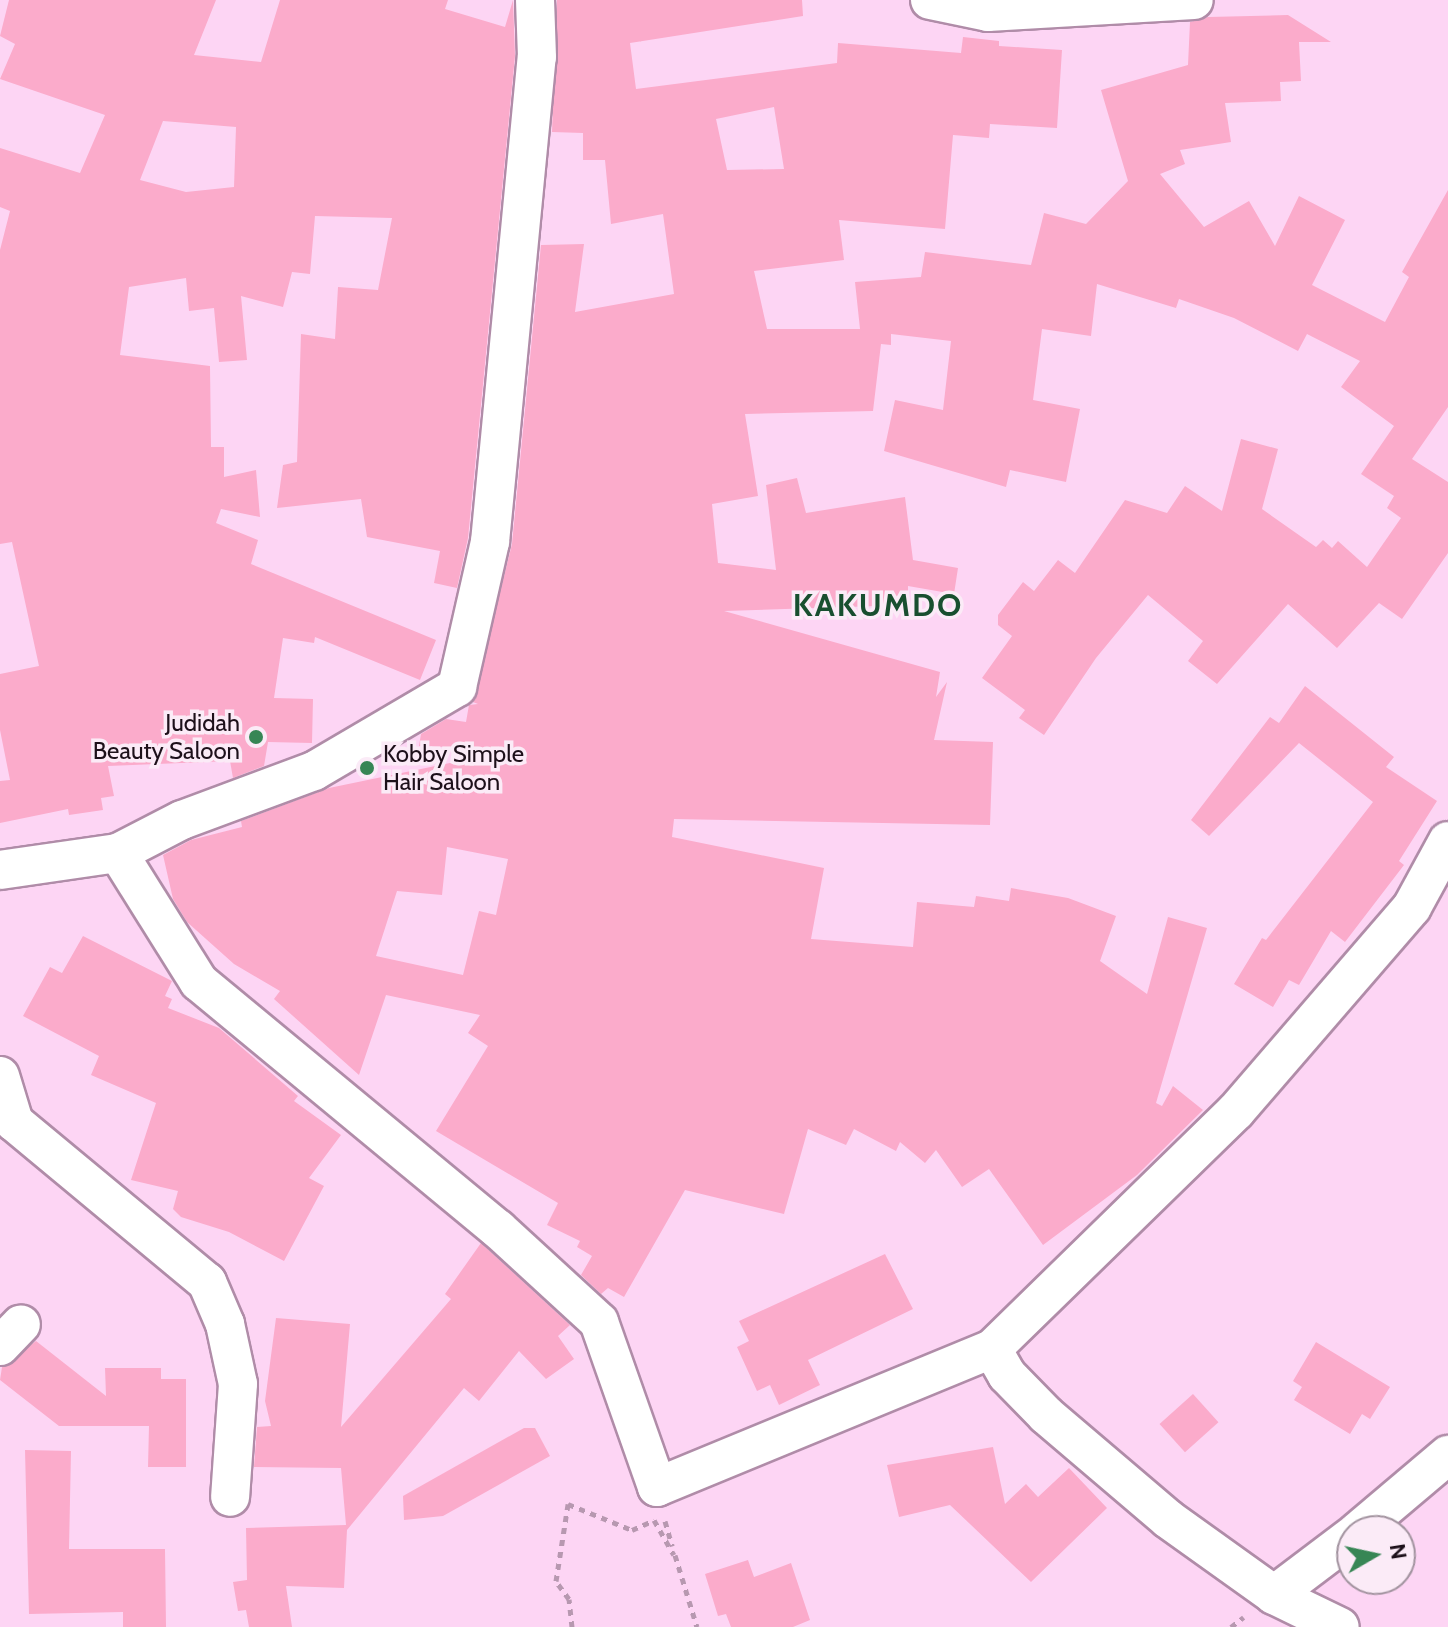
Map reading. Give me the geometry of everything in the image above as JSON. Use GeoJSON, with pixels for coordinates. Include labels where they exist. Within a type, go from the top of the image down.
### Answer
{"type":"FeatureCollection","features":[{"type":"Feature","properties":{"kind":"street"},"geometry":{"type":"LineString","coordinates":[[0,870],[118,853],[182,820],[314,771],[457,687],[490,542],[537,57],[535,0]]}},
{"type":"Feature","properties":{"kind":"street"},"geometry":{"type":"LineString","coordinates":[[931,1],[988,12],[1194,0]]}},
{"type":"Feature","properties":{"kind":"street"},"geometry":{"type":"LineString","coordinates":[[118,853],[199,982],[498,1229],[599,1322],[657,1487],[992,1349],[1236,1111],[1412,907],[1448,841]]}},
{"type":"Feature","properties":{"kind":"street"},"geometry":{"type":"LineString","coordinates":[[0,1076],[14,1122],[207,1282],[225,1324],[238,1384],[230,1497]]}},
{"type":"Feature","properties":{"kind":"street"},"geometry":{"type":"LineString","coordinates":[[992,1349],[1046,1415],[1168,1519],[1274,1595],[1340,1627]]}},
{"type":"Feature","properties":{"kind":"street"},"geometry":{"type":"LineString","coordinates":[[1377,1515],[1448,1455]]}},
{"type":"Feature","properties":{"kind":"street"},"geometry":{"type":"LineString","coordinates":[[1274,1595],[1336,1548]]}},
{"type":"Feature","properties":{"kind":"path"},"geometry":{"type":"LineString","coordinates":[[657,1487],[697,1627]]}},
{"type":"Feature","properties":{"kind":"path"},"geometry":{"type":"LineString","coordinates":[[572,1627],[569,1599],[556,1581],[568,1504],[632,1530],[654,1520],[674,1555]]}},
{"type":"Feature","properties":{"kind":"building"},"geometry":{"type":"Polygon","coordinates":[[[9,0],[216,0],[194,55],[261,62],[280,0],[448,0],[445,9],[505,27],[513,0],[515,56],[468,538],[457,588],[434,583],[440,551],[367,537],[361,499],[277,508],[283,465],[297,462],[301,334],[335,339],[338,287],[378,290],[392,218],[315,216],[310,274],[292,272],[283,307],[241,296],[247,360],[219,362],[214,308],[189,311],[186,278],[129,287],[120,355],[210,366],[211,447],[224,447],[224,477],[256,470],[260,517],[221,509],[216,523],[258,540],[251,564],[436,640],[420,680],[315,637],[314,643],[283,638],[274,698],[313,699],[312,743],[268,742],[264,766],[233,778],[230,761],[108,766],[114,796],[101,798],[103,810],[69,815],[68,809],[0,823],[0,781],[10,780],[0,730],[0,674],[39,666],[12,542],[0,544],[0,250],[10,211],[0,207],[0,148],[80,173],[105,115],[0,79],[15,44],[0,36],[9,0]],[[163,121],[140,180],[186,192],[234,187],[236,127],[163,121]]]}},
{"type":"Feature","properties":{"kind":"building"},"geometry":{"type":"Polygon","coordinates":[[[557,0],[802,0],[803,16],[630,43],[636,89],[837,63],[838,43],[961,53],[963,37],[999,41],[999,46],[1062,50],[1057,128],[990,124],[989,138],[953,135],[945,229],[839,220],[844,260],[754,271],[767,329],[860,329],[855,282],[921,277],[925,252],[1031,265],[1044,213],[1086,224],[1128,181],[1101,90],[1188,65],[1190,22],[1208,17],[1288,15],[1331,42],[1299,42],[1301,81],[1280,82],[1281,101],[1225,103],[1231,142],[1180,150],[1185,164],[1160,174],[1204,227],[1249,201],[1275,246],[1299,196],[1345,220],[1312,285],[1385,322],[1409,277],[1402,272],[1448,190],[1448,407],[1412,459],[1448,482],[1448,553],[1402,619],[1379,603],[1337,648],[1288,604],[1217,684],[1188,661],[1203,641],[1148,595],[1096,658],[1044,735],[1019,718],[1025,710],[982,678],[1012,636],[998,625],[998,615],[1023,582],[1034,591],[1058,560],[1075,573],[1125,500],[1167,513],[1185,486],[1222,511],[1241,439],[1278,449],[1262,509],[1316,547],[1323,540],[1332,548],[1338,541],[1367,567],[1401,518],[1387,508],[1394,496],[1361,474],[1394,426],[1341,387],[1360,361],[1307,334],[1298,351],[1234,318],[1179,299],[1176,308],[1097,284],[1091,336],[1042,329],[1033,400],[1080,409],[1066,482],[1010,470],[1006,487],[884,451],[895,400],[943,410],[951,341],[891,334],[891,345],[881,344],[873,411],[745,414],[758,496],[712,504],[718,563],[776,570],[766,485],[797,478],[806,513],[905,497],[913,560],[958,568],[954,594],[908,586],[908,605],[724,611],[940,672],[936,697],[947,682],[934,740],[993,742],[990,825],[674,819],[672,837],[824,868],[811,939],[913,947],[917,902],[974,907],[976,896],[1009,901],[1011,888],[1068,898],[1116,916],[1100,961],[1147,994],[1168,917],[1207,928],[1156,1103],[1162,1106],[1173,1086],[1203,1110],[1137,1175],[1043,1245],[989,1169],[962,1187],[936,1150],[925,1163],[900,1142],[896,1151],[854,1129],[846,1145],[808,1129],[784,1214],[685,1190],[624,1297],[608,1288],[601,1294],[581,1275],[592,1256],[577,1247],[580,1241],[547,1225],[558,1203],[436,1131],[488,1046],[468,1033],[480,1015],[386,995],[359,1075],[274,999],[280,991],[234,964],[187,922],[173,899],[163,855],[191,840],[242,827],[241,821],[329,788],[474,758],[474,748],[419,746],[421,734],[446,719],[466,722],[469,705],[478,704],[473,702],[512,544],[541,245],[584,244],[575,312],[674,294],[663,214],[611,224],[605,160],[583,160],[583,133],[552,132],[557,0]],[[774,107],[716,119],[727,170],[784,169],[774,107]],[[447,847],[442,895],[397,891],[376,956],[463,975],[479,911],[496,915],[508,859],[447,847]]]}},
{"type":"Feature","properties":{"kind":"building"},"geometry":{"type":"Polygon","coordinates":[[[1305,686],[1394,757],[1386,767],[1437,801],[1399,861],[1404,865],[1345,942],[1331,931],[1299,985],[1289,980],[1273,1007],[1234,984],[1262,938],[1266,940],[1373,802],[1299,743],[1209,836],[1191,820],[1270,717],[1279,723],[1305,686]]]}},
{"type":"Feature","properties":{"kind":"building"},"geometry":{"type":"Polygon","coordinates":[[[83,936],[172,981],[165,996],[172,999],[168,1008],[219,1028],[298,1096],[294,1101],[341,1135],[309,1178],[324,1186],[284,1261],[229,1232],[181,1217],[173,1209],[178,1191],[131,1180],[156,1103],[91,1075],[99,1056],[23,1016],[50,967],[62,973],[83,936]]]}},
{"type":"Feature","properties":{"kind":"building"},"geometry":{"type":"Polygon","coordinates":[[[481,1243],[570,1325],[558,1336],[574,1359],[546,1379],[519,1351],[479,1401],[464,1388],[347,1530],[344,1588],[286,1586],[292,1627],[249,1627],[246,1610],[238,1611],[233,1582],[247,1580],[246,1528],[346,1525],[341,1468],[254,1467],[257,1427],[271,1426],[265,1401],[276,1318],[350,1324],[341,1427],[451,1299],[445,1294],[481,1243]]]}},
{"type":"Feature","properties":{"kind":"building"},"geometry":{"type":"Polygon","coordinates":[[[885,1254],[913,1309],[808,1360],[820,1385],[779,1405],[770,1385],[757,1391],[737,1347],[749,1341],[739,1321],[885,1254]]]}},
{"type":"Feature","properties":{"kind":"building"},"geometry":{"type":"Polygon","coordinates":[[[36,1341],[106,1396],[105,1368],[161,1368],[161,1379],[186,1379],[186,1467],[148,1467],[149,1426],[59,1426],[0,1380],[2,1367],[36,1341]]]}},
{"type":"Feature","properties":{"kind":"building"},"geometry":{"type":"Polygon","coordinates":[[[1316,1342],[1390,1387],[1370,1419],[1362,1414],[1350,1434],[1294,1400],[1302,1387],[1293,1381],[1316,1342]]]}},
{"type":"Feature","properties":{"kind":"building"},"geometry":{"type":"Polygon","coordinates":[[[1193,1394],[1218,1422],[1185,1452],[1160,1424],[1193,1394]]]}},
{"type":"Feature","properties":{"kind":"building"},"geometry":{"type":"Polygon","coordinates":[[[524,1428],[535,1428],[550,1456],[443,1516],[404,1520],[403,1496],[524,1428]]]}},
{"type":"Feature","properties":{"kind":"building"},"geometry":{"type":"Polygon","coordinates":[[[993,1447],[1005,1504],[1026,1484],[1038,1497],[1069,1468],[1107,1508],[1031,1582],[950,1505],[899,1517],[887,1465],[993,1447]]]}},
{"type":"Feature","properties":{"kind":"building"},"geometry":{"type":"Polygon","coordinates":[[[25,1450],[71,1451],[69,1549],[165,1549],[166,1627],[123,1627],[123,1612],[29,1614],[25,1450]]]}},
{"type":"Feature","properties":{"kind":"building"},"geometry":{"type":"Polygon","coordinates":[[[748,1560],[754,1577],[791,1563],[810,1620],[793,1627],[731,1627],[726,1614],[718,1616],[705,1574],[748,1560]]]}},
{"type":"Feature","properties":{"kind":"place","name":"Judidah Beauty Saloon"},"geometry":{"type":"Point","coordinates":[256,737]}},
{"type":"Feature","properties":{"kind":"place","name":"Kobby Simple Hair Saloon"},"geometry":{"type":"Point","coordinates":[367,768]}},
{"type":"Feature","properties":{"kind":"district","name":"KAKUMDO"},"geometry":{"type":"Point","coordinates":[878,605]}}]}
